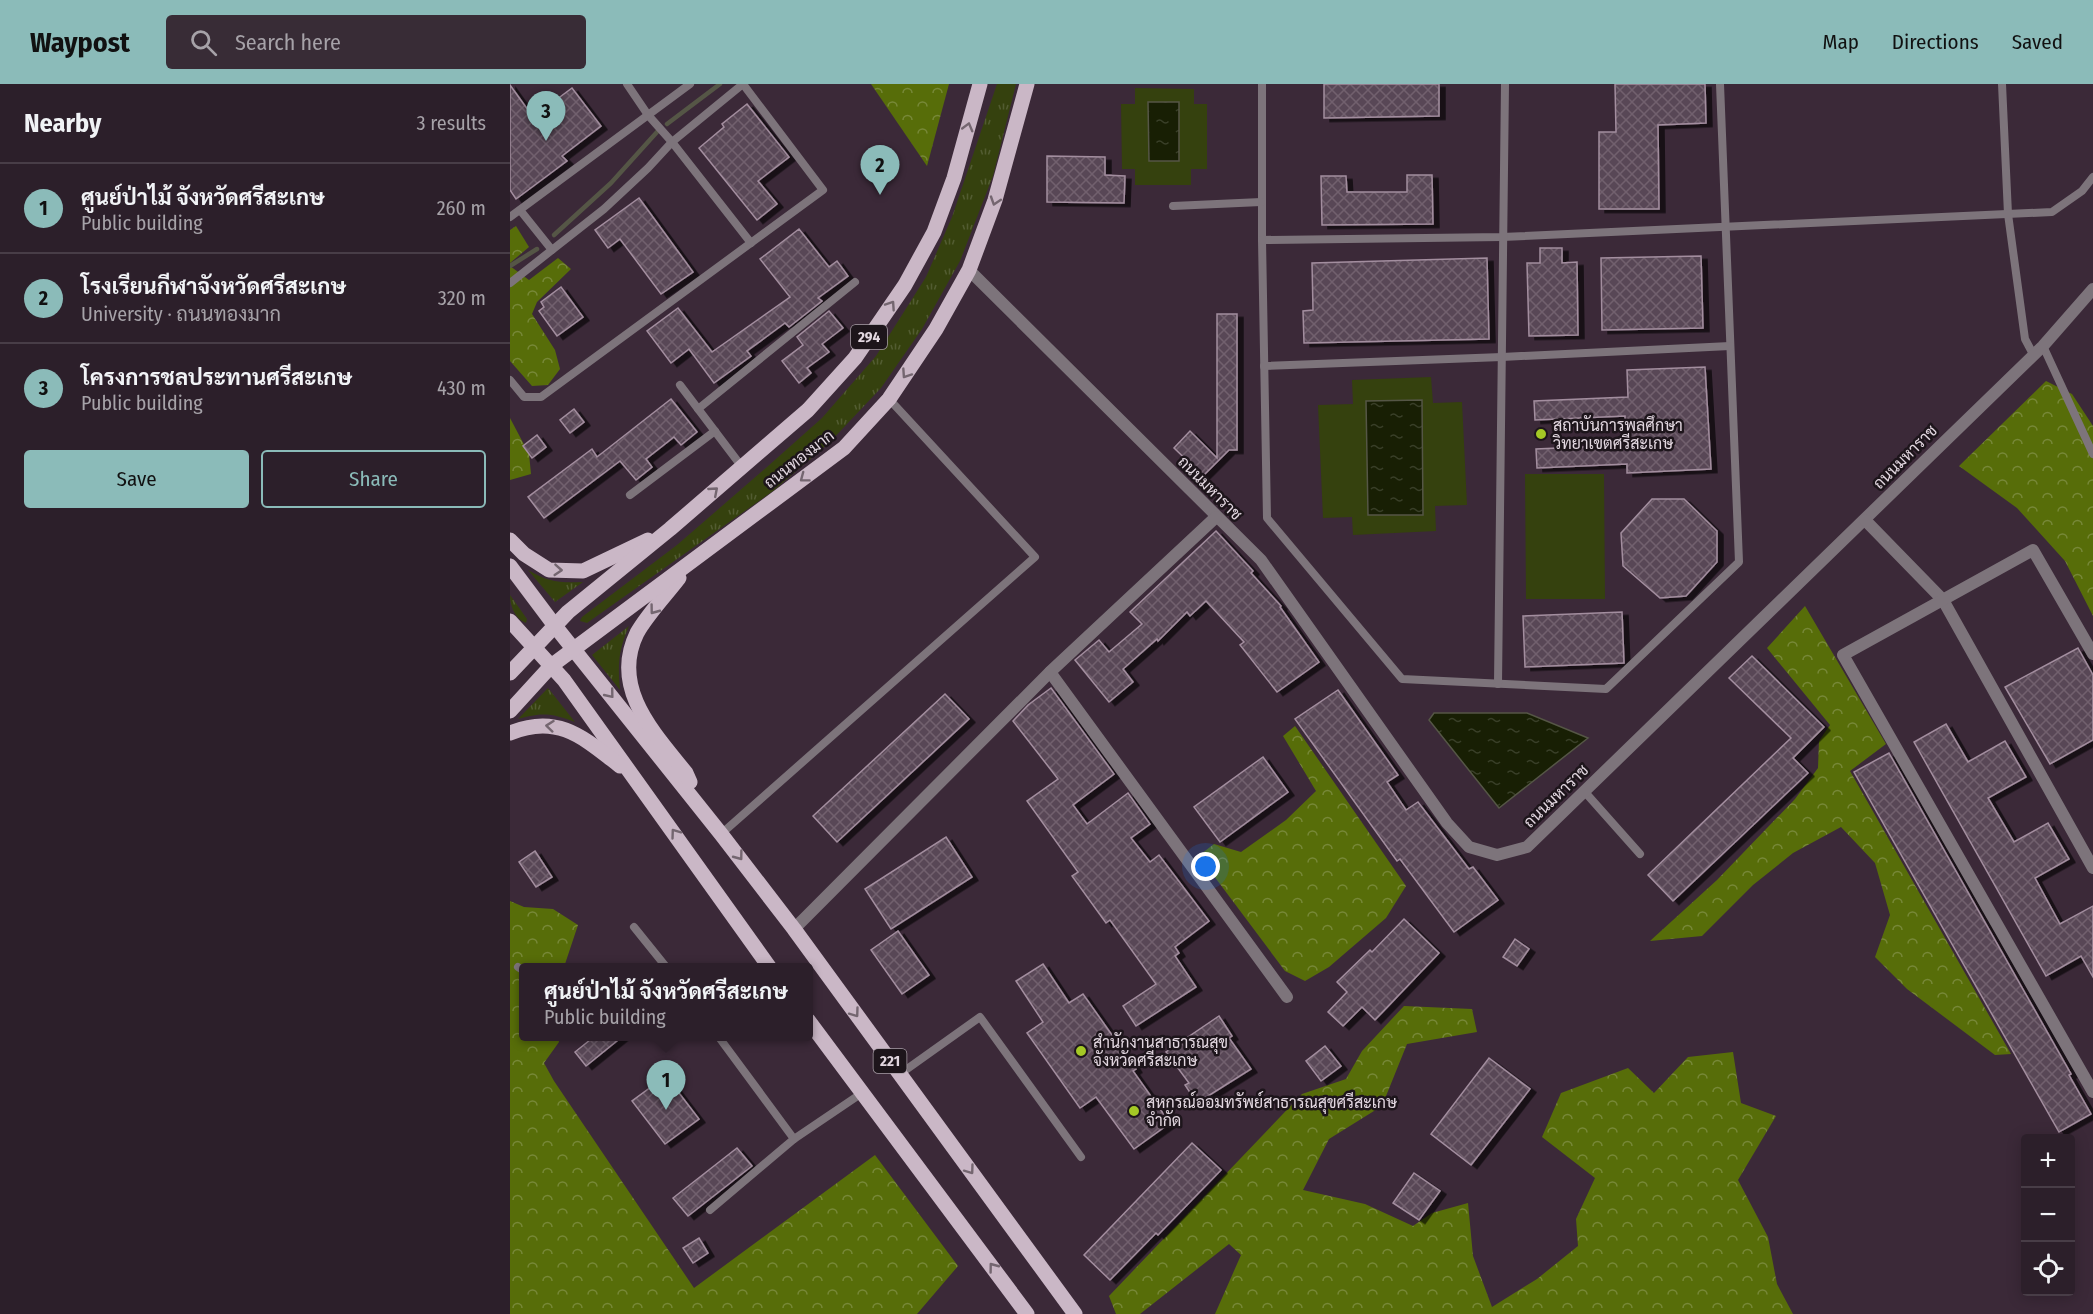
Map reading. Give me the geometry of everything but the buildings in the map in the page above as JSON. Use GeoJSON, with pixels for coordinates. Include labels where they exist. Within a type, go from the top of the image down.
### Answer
{"type":"FeatureCollection","features":[{"type":"Feature","properties":{"kind":"main road","name":"ถนนทองมาก"},"geometry":{"type":"LineString","coordinates":[[510,673],[568,612],[670,530],[808,410],[855,358],[905,285],[934,232],[954,178],[980,84]]}},
{"type":"Feature","properties":{"kind":"main road","name":"ถนนทองมาก"},"geometry":{"type":"LineString","coordinates":[[510,711],[551,666],[844,448],[889,399],[936,330],[969,270],[995,200],[1028,84]]}},
{"type":"Feature","properties":{"kind":"main road"},"geometry":{"type":"LineString","coordinates":[[510,540],[524,554],[549,570],[583,571],[670,530]]}},
{"type":"Feature","properties":{"kind":"main road"},"geometry":{"type":"LineString","coordinates":[[690,564],[638,633],[631,654],[630,675],[632,692],[644,720],[686,772],[702,810]]}},
{"type":"Feature","properties":{"kind":"main road","name":"221"},"geometry":{"type":"LineString","coordinates":[[510,566],[794,929],[1075,1314]]}},
{"type":"Feature","properties":{"kind":"main road"},"geometry":{"type":"LineString","coordinates":[[510,621],[564,680],[767,963]]}},
{"type":"Feature","properties":{"kind":"main road"},"geometry":{"type":"LineString","coordinates":[[510,733],[525,727],[541,725],[573,732],[635,777]]}},
{"type":"Feature","properties":{"kind":"main road","name":"221"},"geometry":{"type":"LineString","coordinates":[[813,1027],[1028,1314]]}},
{"type":"Feature","properties":{"kind":"street","name":"ถนนมหาราช"},"geometry":{"type":"LineString","coordinates":[[969,270],[1261,560],[1447,823],[1469,847],[1497,855],[1527,847],[2038,350],[2093,290]]}},
{"type":"Feature","properties":{"kind":"street"},"geometry":{"type":"LineString","coordinates":[[794,929],[1050,672],[1216,517]]}},
{"type":"Feature","properties":{"kind":"street"},"geometry":{"type":"LineString","coordinates":[[1865,520],[1943,600],[2093,868]]}},
{"type":"Feature","properties":{"kind":"street"},"geometry":{"type":"LineString","coordinates":[[2093,654],[2033,550],[1843,655],[2093,1092]]}},
{"type":"Feature","properties":{"kind":"street"},"geometry":{"type":"LineString","coordinates":[[1050,672],[1287,996]]}},
{"type":"Feature","properties":{"kind":"lane"},"geometry":{"type":"LineString","coordinates":[[627,84],[648,115],[751,243]]}},
{"type":"Feature","properties":{"kind":"lane"},"geometry":{"type":"LineString","coordinates":[[510,217],[690,84]]}},
{"type":"Feature","properties":{"kind":"lane"},"geometry":{"type":"LineString","coordinates":[[510,283],[604,209],[672,142],[743,84],[823,190],[541,397],[524,397],[510,380]]}},
{"type":"Feature","properties":{"kind":"lane"},"geometry":{"type":"LineString","coordinates":[[1262,84],[1267,518],[1402,679],[1606,689],[1739,562],[1720,84]]}},
{"type":"Feature","properties":{"kind":"lane"},"geometry":{"type":"LineString","coordinates":[[1498,684],[1505,84]]}},
{"type":"Feature","properties":{"kind":"lane"},"geometry":{"type":"LineString","coordinates":[[2002,84],[2008,214],[2025,339],[2038,350],[2093,454]]}},
{"type":"Feature","properties":{"kind":"lane"},"geometry":{"type":"LineString","coordinates":[[1262,240],[1502,237],[2052,212],[2082,191],[2093,177]]}},
{"type":"Feature","properties":{"kind":"lane"},"geometry":{"type":"LineString","coordinates":[[1173,206],[1262,202]]}},
{"type":"Feature","properties":{"kind":"lane"},"geometry":{"type":"LineString","coordinates":[[520,210],[552,250]]}},
{"type":"Feature","properties":{"kind":"lane"},"geometry":{"type":"LineString","coordinates":[[698,409],[855,282]]}},
{"type":"Feature","properties":{"kind":"lane"},"geometry":{"type":"LineString","coordinates":[[1264,366],[1730,346]]}},
{"type":"Feature","properties":{"kind":"lane"},"geometry":{"type":"LineString","coordinates":[[680,385],[742,467]]}},
{"type":"Feature","properties":{"kind":"lane"},"geometry":{"type":"LineString","coordinates":[[721,834],[1035,557],[889,399]]}},
{"type":"Feature","properties":{"kind":"lane"},"geometry":{"type":"LineString","coordinates":[[630,495],[715,431]]}},
{"type":"Feature","properties":{"kind":"lane"},"geometry":{"type":"LineString","coordinates":[[1584,791],[1640,854]]}},
{"type":"Feature","properties":{"kind":"lane"},"geometry":{"type":"LineString","coordinates":[[634,927],[662,963]]}},
{"type":"Feature","properties":{"kind":"lane"},"geometry":{"type":"LineString","coordinates":[[900,1074],[980,1017],[1081,1157]]}},
{"type":"Feature","properties":{"kind":"lane"},"geometry":{"type":"LineString","coordinates":[[722,1041],[794,1139]]}},
{"type":"Feature","properties":{"kind":"lane"},"geometry":{"type":"LineString","coordinates":[[710,1210],[794,1139],[862,1093]]}},
{"type":"Feature","properties":{"kind":"green space"},"geometry":{"type":"Polygon","coordinates":[[[871,84],[949,84],[927,166],[871,84]]]}},
{"type":"Feature","properties":{"kind":"green space"},"geometry":{"type":"Polygon","coordinates":[[[997,84],[1016,84],[993,176],[960,261],[922,329],[881,388],[830,442],[773,491],[587,623],[580,621],[582,617],[677,545],[822,418],[876,356],[926,277],[952,217],[997,84]]]}},
{"type":"Feature","properties":{"kind":"green space"},"geometry":{"type":"Polygon","coordinates":[[[1135,88],[1194,89],[1194,104],[1207,104],[1207,169],[1191,169],[1191,185],[1135,185],[1135,169],[1122,169],[1121,104],[1135,104],[1135,88]]]}},
{"type":"Feature","properties":{"kind":"green space"},"geometry":{"type":"Polygon","coordinates":[[[516,226],[529,247],[510,263],[510,230],[516,226]]]}},
{"type":"Feature","properties":{"kind":"green space"},"geometry":{"type":"Polygon","coordinates":[[[558,258],[571,269],[537,302],[532,314],[555,350],[560,369],[548,385],[532,386],[510,361],[510,266],[529,280],[558,258]]]}},
{"type":"Feature","properties":{"kind":"green space"},"geometry":{"type":"Polygon","coordinates":[[[1431,377],[1433,403],[1462,402],[1467,505],[1435,506],[1436,531],[1353,535],[1352,517],[1323,518],[1318,405],[1353,404],[1352,380],[1431,377]]]}},
{"type":"Feature","properties":{"kind":"green space"},"geometry":{"type":"Polygon","coordinates":[[[2046,381],[2072,394],[2093,426],[2093,616],[2065,561],[2017,508],[1959,466],[2046,381]]]}},
{"type":"Feature","properties":{"kind":"green space"},"geometry":{"type":"Polygon","coordinates":[[[510,418],[529,454],[531,474],[510,480],[510,418]]]}},
{"type":"Feature","properties":{"kind":"green space"},"geometry":{"type":"Polygon","coordinates":[[[1525,474],[1604,474],[1605,599],[1526,599],[1525,474]]]}},
{"type":"Feature","properties":{"kind":"green space"},"geometry":{"type":"Polygon","coordinates":[[[528,570],[554,581],[583,582],[555,602],[528,570]]]}},
{"type":"Feature","properties":{"kind":"green space"},"geometry":{"type":"Polygon","coordinates":[[[510,595],[527,619],[526,623],[514,612],[510,595]]]}},
{"type":"Feature","properties":{"kind":"green space"},"geometry":{"type":"Polygon","coordinates":[[[1805,606],[1886,744],[1850,771],[2011,1054],[1995,1055],[1907,989],[1875,957],[1890,915],[1875,863],[1841,827],[1793,853],[1753,885],[1702,936],[1650,941],[1717,880],[1795,799],[1818,768],[1819,741],[1830,725],[1767,648],[1805,606]]]}},
{"type":"Feature","properties":{"kind":"green space"},"geometry":{"type":"Polygon","coordinates":[[[629,626],[620,658],[620,690],[592,655],[629,626]]]}},
{"type":"Feature","properties":{"kind":"green space"},"geometry":{"type":"Polygon","coordinates":[[[548,688],[575,722],[547,714],[518,719],[548,688]]]}},
{"type":"Feature","properties":{"kind":"green space"},"geometry":{"type":"Polygon","coordinates":[[[1295,726],[1406,886],[1386,918],[1329,967],[1305,981],[1285,971],[1205,864],[1201,854],[1214,844],[1241,852],[1286,820],[1316,791],[1283,736],[1295,726]]]}},
{"type":"Feature","properties":{"kind":"green space"},"geometry":{"type":"Polygon","coordinates":[[[510,901],[524,907],[553,909],[578,925],[565,963],[519,963],[519,1041],[559,1041],[544,1063],[694,1288],[875,1155],[958,1266],[917,1314],[510,1314],[510,901]]]}},
{"type":"Feature","properties":{"kind":"green space"},"geometry":{"type":"Polygon","coordinates":[[[1404,1006],[1472,1009],[1477,1032],[1407,1044],[1382,1106],[1329,1139],[1303,1190],[1365,1204],[1413,1226],[1432,1213],[1468,1203],[1473,1256],[1492,1307],[1537,1279],[1578,1246],[1576,1219],[1595,1178],[1542,1137],[1561,1093],[1628,1068],[1654,1093],[1688,1057],[1733,1052],[1741,1103],[1776,1116],[1738,1180],[1768,1237],[1777,1284],[1793,1314],[1215,1314],[1241,1255],[1229,1244],[1140,1314],[1116,1314],[1109,1296],[1302,1094],[1346,1079],[1362,1051],[1404,1006]]]}},
{"type":"Feature","properties":{"kind":"water"},"geometry":{"type":"Polygon","coordinates":[[[1148,102],[1179,102],[1179,161],[1149,161],[1148,102]]]}},
{"type":"Feature","properties":{"kind":"water"},"geometry":{"type":"Polygon","coordinates":[[[1422,400],[1423,515],[1368,515],[1366,401],[1422,400]]]}},
{"type":"Feature","properties":{"kind":"water"},"geometry":{"type":"Polygon","coordinates":[[[1434,713],[1527,713],[1588,738],[1499,808],[1429,720],[1434,713]]]}},
{"type":"Feature","properties":{"kind":"waterway"},"geometry":{"type":"LineString","coordinates":[[667,124],[720,84]]}},
{"type":"Feature","properties":{"kind":"waterway"},"geometry":{"type":"LineString","coordinates":[[554,235],[611,183],[657,132]]}},
{"type":"Feature","properties":{"kind":"waterway"},"geometry":{"type":"LineString","coordinates":[[510,266],[537,249]]}},
{"type":"Feature","properties":{"kind":"place","name":"โครงการชลประทานศรีสะเกษ"},"geometry":{"type":"Point","coordinates":[546,141]}},
{"type":"Feature","properties":{"kind":"place","name":"โรงเรียนกีฬาจังหวัดศรีสะเกษ"},"geometry":{"type":"Point","coordinates":[880,195]}},
{"type":"Feature","properties":{"kind":"place","name":"สถาบันการพลศึกษา วิทยาเขตศรีสะเกษ"},"geometry":{"type":"Point","coordinates":[1541,434]}},
{"type":"Feature","properties":{"kind":"place","name":"สำนักงานสาธารณสุข จังหวัดศรีสะเกษ"},"geometry":{"type":"Point","coordinates":[1081,1051]}},
{"type":"Feature","properties":{"kind":"place","name":"ศูนย์ป่าไม้ จังหวัดศรีสะเกษ"},"geometry":{"type":"Point","coordinates":[666,1110]}},
{"type":"Feature","properties":{"kind":"place","name":"สหกรณ์ออมทรัพย์สาธารณสุขศรีสะเกษ จำกัด"},"geometry":{"type":"Point","coordinates":[1134,1111]}}]}
